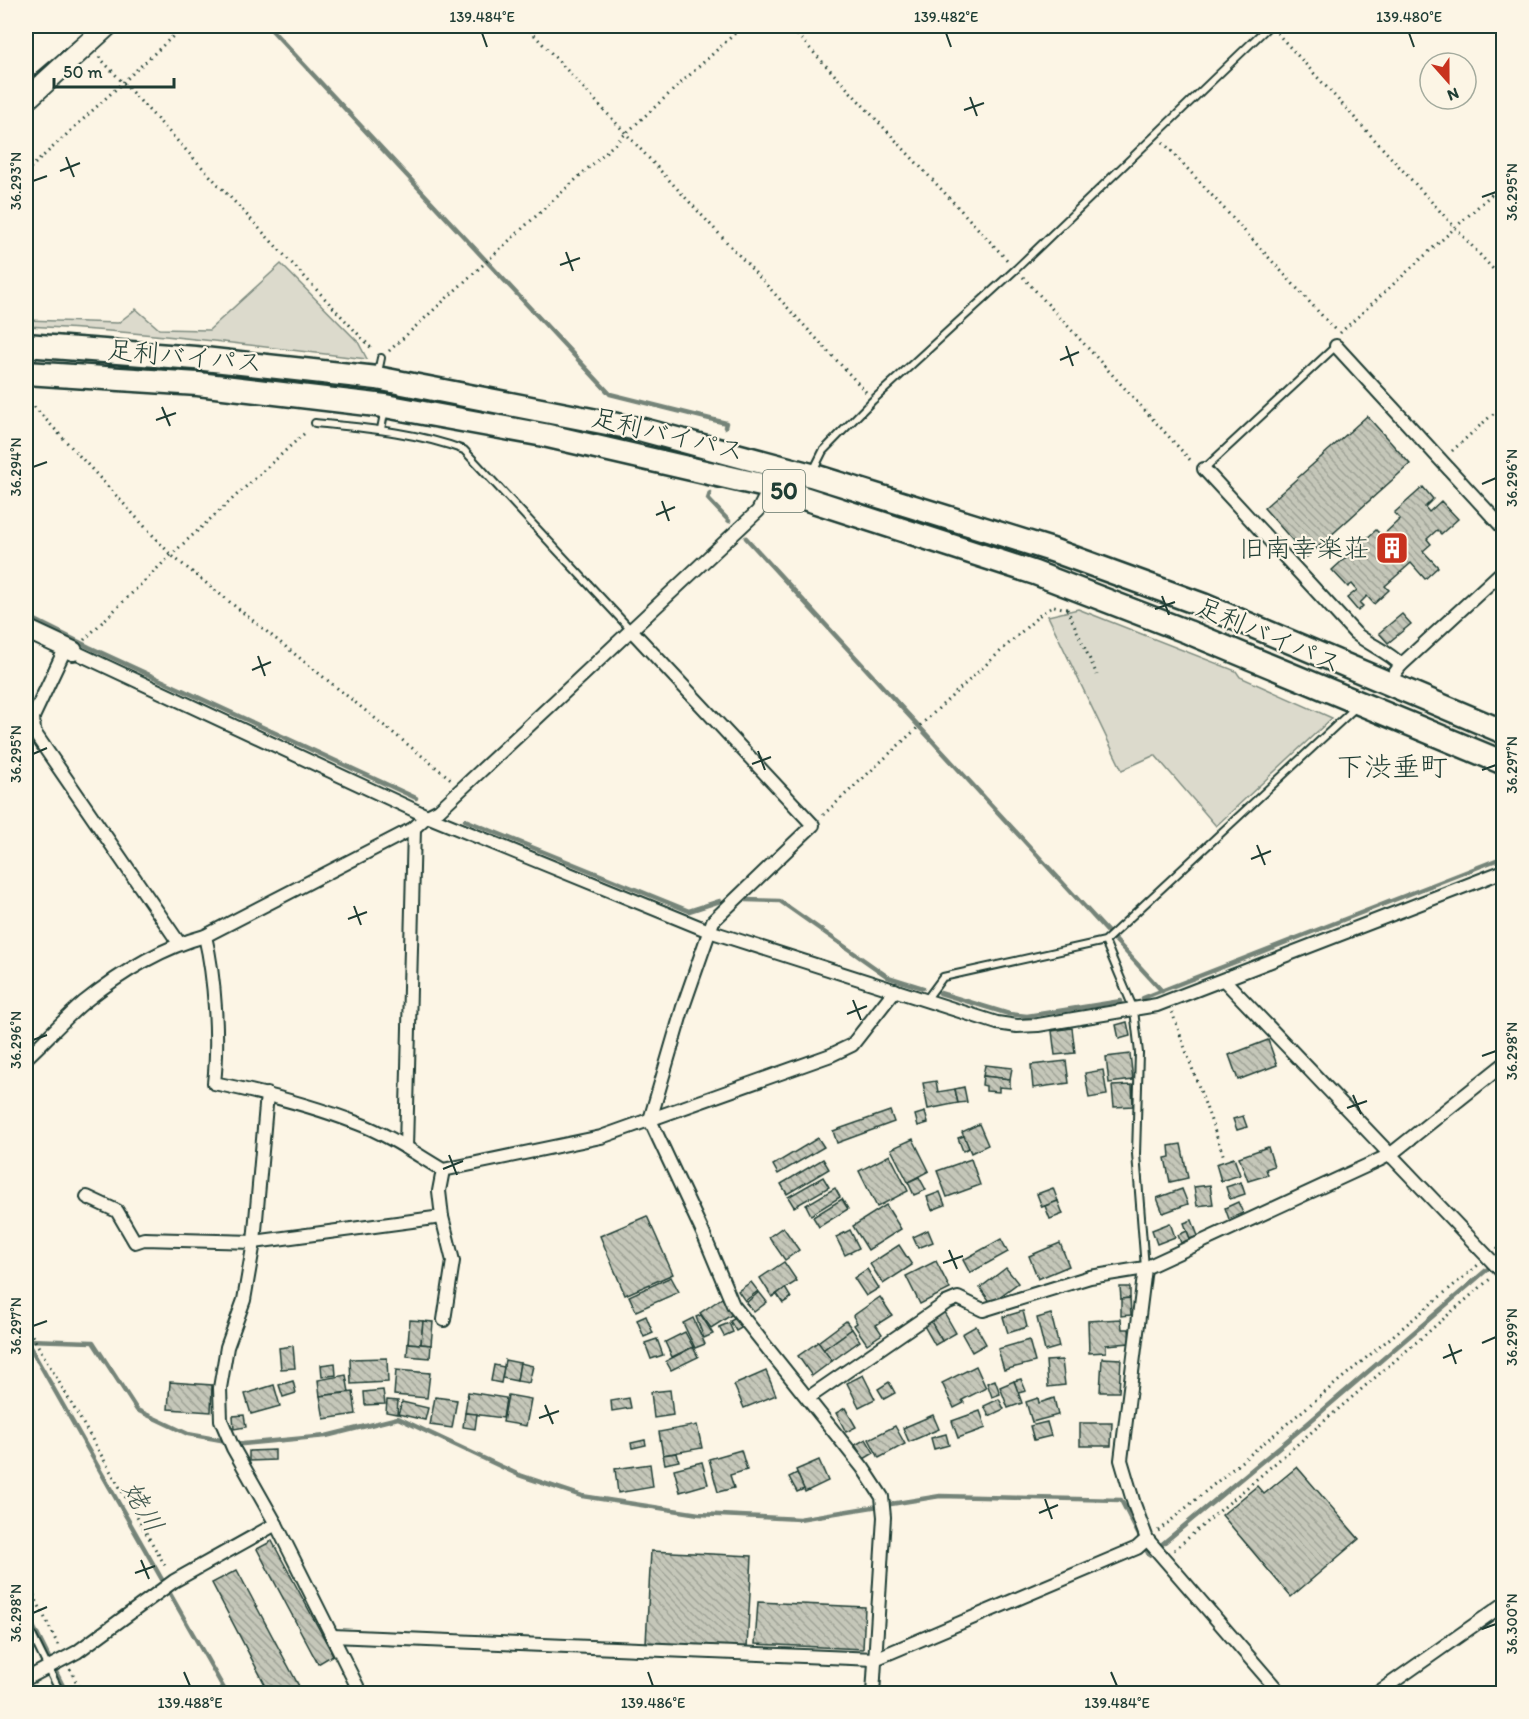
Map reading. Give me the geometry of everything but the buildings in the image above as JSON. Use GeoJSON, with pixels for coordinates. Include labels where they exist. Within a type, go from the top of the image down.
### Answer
{"type":"FeatureCollection","features":[{"type":"Feature","properties":{"kind":"highway","name":"足利バイパス"},"geometry":{"type":"LineString","coordinates":[[26,345],[195,358],[379,368],[643,430],[811,475],[1063,554],[1396,675],[1503,732]]}},
{"type":"Feature","properties":{"kind":"highway","name":"足利バイパス"},"geometry":{"type":"LineString","coordinates":[[26,373],[198,384],[386,406],[544,435],[770,487],[1035,573],[1188,632],[1503,763]]}},
{"type":"Feature","properties":{"kind":"main road"},"geometry":{"type":"LineString","coordinates":[[26,45],[49,26]]}},
{"type":"Feature","properties":{"kind":"main road"},"geometry":{"type":"LineString","coordinates":[[26,68],[75,26]]}},
{"type":"Feature","properties":{"kind":"main road"},"geometry":{"type":"LineString","coordinates":[[26,100],[106,26]]}},
{"type":"Feature","properties":{"kind":"street"},"geometry":{"type":"LineString","coordinates":[[1336,346],[1503,529]]}},
{"type":"Feature","properties":{"kind":"street"},"geometry":{"type":"LineString","coordinates":[[1204,469],[1355,633],[1369,644],[1394,657],[1396,675]]}},
{"type":"Feature","properties":{"kind":"street"},"geometry":{"type":"LineString","coordinates":[[27,1053],[83,1003],[130,969],[179,943],[205,936],[414,828],[427,816],[439,810],[758,511],[770,487]]}},
{"type":"Feature","properties":{"kind":"street"},"geometry":{"type":"LineString","coordinates":[[1396,675],[1503,570]]}},
{"type":"Feature","properties":{"kind":"street"},"geometry":{"type":"LineString","coordinates":[[26,629],[427,816],[709,931],[997,1023],[1017,1026],[1038,1025],[1134,1010],[1168,1001],[1503,871]]}},
{"type":"Feature","properties":{"kind":"street"},"geometry":{"type":"LineString","coordinates":[[632,631],[813,825],[713,921],[683,1007],[650,1120],[703,1233],[733,1305],[863,1468],[882,1497],[884,1517],[873,1694]]}},
{"type":"Feature","properties":{"kind":"street"},"geometry":{"type":"LineString","coordinates":[[69,649],[33,717],[30,734],[179,943]]}},
{"type":"Feature","properties":{"kind":"street"},"geometry":{"type":"LineString","coordinates":[[406,1148],[414,828]]}},
{"type":"Feature","properties":{"kind":"street"},"geometry":{"type":"LineString","coordinates":[[205,936],[212,964],[216,1064],[214,1083],[267,1094],[359,1123],[443,1170],[601,1137],[831,1055],[852,1045],[895,990]]}},
{"type":"Feature","properties":{"kind":"street"},"geometry":{"type":"LineString","coordinates":[[1224,980],[1502,1272]]}},
{"type":"Feature","properties":{"kind":"street"},"geometry":{"type":"LineString","coordinates":[[808,1398],[946,1303],[958,1298],[982,1310],[1090,1277],[1145,1268],[1391,1154],[1503,1064]]}},
{"type":"Feature","properties":{"kind":"street"},"geometry":{"type":"LineString","coordinates":[[267,1094],[254,1242],[244,1300],[227,1347],[220,1388],[221,1420],[233,1448],[276,1524],[361,1694]]}},
{"type":"Feature","properties":{"kind":"street"},"geometry":{"type":"LineString","coordinates":[[443,1170],[440,1191],[442,1217],[453,1261],[444,1320]]}},
{"type":"Feature","properties":{"kind":"street"},"geometry":{"type":"LineString","coordinates":[[87,1197],[117,1211],[135,1242],[144,1239],[254,1242],[442,1217]]}},
{"type":"Feature","properties":{"kind":"street"},"geometry":{"type":"LineString","coordinates":[[1145,1268],[1121,1460],[1134,1504],[1147,1539],[1281,1694]]}},
{"type":"Feature","properties":{"kind":"street"},"geometry":{"type":"LineString","coordinates":[[26,1679],[77,1652],[174,1581],[276,1524]]}},
{"type":"Feature","properties":{"kind":"street"},"geometry":{"type":"LineString","coordinates":[[332,1636],[875,1659],[1137,1548],[1147,1539]]}},
{"type":"Feature","properties":{"kind":"street"},"geometry":{"type":"LineString","coordinates":[[1376,1694],[1503,1604]]}},
{"type":"Feature","properties":{"kind":"lane"},"geometry":{"type":"LineString","coordinates":[[811,475],[823,451],[873,400],[1016,269],[1269,26]]}},
{"type":"Feature","properties":{"kind":"lane"},"geometry":{"type":"LineString","coordinates":[[1204,469],[1336,346]]}},
{"type":"Feature","properties":{"kind":"lane"},"geometry":{"type":"LineString","coordinates":[[381,429],[386,406]]}},
{"type":"Feature","properties":{"kind":"lane"},"geometry":{"type":"LineString","coordinates":[[315,423],[381,429],[445,443],[464,450],[632,631]]}},
{"type":"Feature","properties":{"kind":"lane"},"geometry":{"type":"LineString","coordinates":[[926,1000],[943,977],[1105,941],[1359,704]]}},
{"type":"Feature","properties":{"kind":"lane"},"geometry":{"type":"LineString","coordinates":[[1105,941],[1134,1010],[1139,1053],[1136,1154],[1145,1268]]}},
{"type":"Feature","properties":{"kind":"lane"},"geometry":{"type":"LineString","coordinates":[[26,1623],[61,1694]]}},
{"type":"Feature","properties":{"kind":"path"},"geometry":{"type":"LineString","coordinates":[[26,171],[184,26]]}},
{"type":"Feature","properties":{"kind":"path"},"geometry":{"type":"LineString","coordinates":[[526,26],[873,400]]}},
{"type":"Feature","properties":{"kind":"path"},"geometry":{"type":"LineString","coordinates":[[87,43],[379,368],[626,133],[743,26]]}},
{"type":"Feature","properties":{"kind":"path"},"geometry":{"type":"LineString","coordinates":[[789,26],[1016,269],[1195,466],[1204,469]]}},
{"type":"Feature","properties":{"kind":"path"},"geometry":{"type":"LineString","coordinates":[[1269,26],[1503,281]]}},
{"type":"Feature","properties":{"kind":"path"},"geometry":{"type":"LineString","coordinates":[[1155,135],[1340,336],[1503,183]]}},
{"type":"Feature","properties":{"kind":"path"},"geometry":{"type":"LineString","coordinates":[[26,398],[171,555],[462,788]]}},
{"type":"Feature","properties":{"kind":"path"},"geometry":{"type":"LineString","coordinates":[[1441,460],[1503,404]]}},
{"type":"Feature","properties":{"kind":"path"},"geometry":{"type":"LineString","coordinates":[[69,649],[315,423]]}},
{"type":"Feature","properties":{"kind":"path"},"geometry":{"type":"LineString","coordinates":[[813,825],[1042,613],[1054,606],[1066,609],[1097,675]]}},
{"type":"Feature","properties":{"kind":"path"},"geometry":{"type":"LineString","coordinates":[[1168,1001],[1224,1157]]}},
{"type":"Feature","properties":{"kind":"path"},"geometry":{"type":"LineString","coordinates":[[1147,1539],[1503,1243]]}},
{"type":"Feature","properties":{"kind":"path"},"geometry":{"type":"LineString","coordinates":[[1164,1559],[1502,1272]]}},
{"type":"Feature","properties":{"kind":"path"},"geometry":{"type":"LineString","coordinates":[[26,1325],[174,1581]]}},
{"type":"Feature","properties":{"kind":"path"},"geometry":{"type":"LineString","coordinates":[[26,1579],[82,1694]]}},
{"type":"Feature","properties":{"kind":"shaded area"},"geometry":{"type":"Polygon","coordinates":[[[281,264],[358,342],[367,359],[154,335],[26,326],[26,320],[118,323],[136,309],[159,329],[209,330],[281,264]]]}},
{"type":"Feature","properties":{"kind":"shaded area"},"geometry":{"type":"Polygon","coordinates":[[[1078,609],[1236,671],[1240,677],[1332,718],[1216,826],[1155,755],[1122,770],[1048,616],[1078,609]]]}},
{"type":"Feature","properties":{"kind":"waterway"},"geometry":{"type":"LineString","coordinates":[[268,26],[610,394],[726,423],[725,427]]}},
{"type":"Feature","properties":{"kind":"waterway"},"geometry":{"type":"LineString","coordinates":[[710,493],[708,499],[729,521]]}},
{"type":"Feature","properties":{"kind":"waterway"},"geometry":{"type":"LineString","coordinates":[[746,538],[1162,991]]}},
{"type":"Feature","properties":{"kind":"waterway"},"geometry":{"type":"LineString","coordinates":[[26,604],[33,619],[89,647],[416,798]]}},
{"type":"Feature","properties":{"kind":"waterway"},"geometry":{"type":"LineString","coordinates":[[465,820],[689,911],[720,901]]}},
{"type":"Feature","properties":{"kind":"waterway"},"geometry":{"type":"LineString","coordinates":[[1143,998],[1504,857]]}},
{"type":"Feature","properties":{"kind":"waterway"},"geometry":{"type":"LineString","coordinates":[[746,900],[780,901],[888,977],[923,988]]}},
{"type":"Feature","properties":{"kind":"waterway"},"geometry":{"type":"LineString","coordinates":[[940,993],[1009,1014],[1027,1016],[1121,1001]]}},
{"type":"Feature","properties":{"kind":"waterway"},"geometry":{"type":"LineString","coordinates":[[26,1340],[93,1342],[137,1410],[188,1434],[243,1444],[326,1436],[398,1418],[519,1475],[582,1496],[699,1514],[799,1519],[940,1496],[1121,1500],[1149,1555],[1307,1424],[1504,1255]]}},
{"type":"Feature","properties":{"kind":"waterway","name":"姥川"},"geometry":{"type":"LineString","coordinates":[[26,1340],[227,1694]]}},
{"type":"Feature","properties":{"kind":"waterway"},"geometry":{"type":"LineString","coordinates":[[26,1612],[67,1694]]}},
{"type":"Feature","properties":{"kind":"place","name":"旧南幸楽荘"},"geometry":{"type":"Point","coordinates":[1392,548]}},
{"type":"Feature","properties":{"kind":"district","name":"下渋垂町"},"geometry":{"type":"Point","coordinates":[1392,766]}}]}
